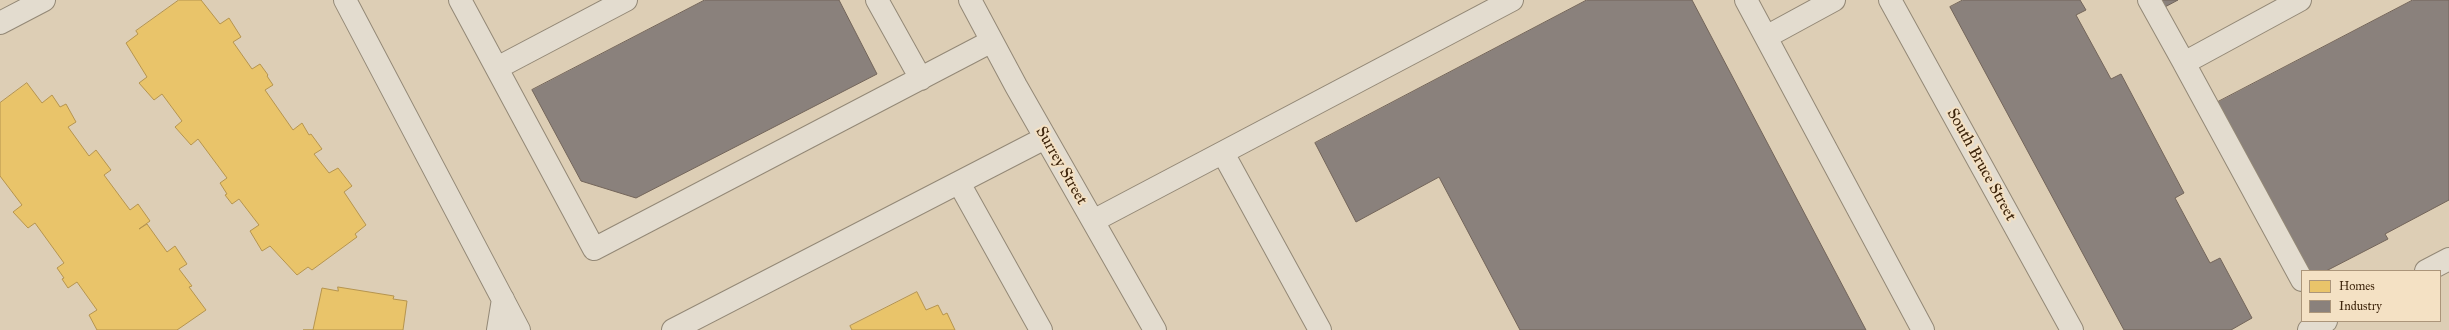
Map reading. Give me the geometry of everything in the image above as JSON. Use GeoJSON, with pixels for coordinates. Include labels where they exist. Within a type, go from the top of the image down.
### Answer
{"type":"FeatureCollection","features":[{"type":"Feature","properties":{"kind":"street"},"geometry":{"type":"LineString","coordinates":[[0,23],[44,0]]}},
{"type":"Feature","properties":{"kind":"street"},"geometry":{"type":"LineString","coordinates":[[345,0],[519,330]]}},
{"type":"Feature","properties":{"kind":"street"},"geometry":{"type":"LineString","coordinates":[[460,0],[594,249],[992,41]]}},
{"type":"Feature","properties":{"kind":"street"},"geometry":{"type":"LineString","coordinates":[[497,68],[626,0]]}},
{"type":"Feature","properties":{"kind":"street"},"geometry":{"type":"LineString","coordinates":[[877,0],[921,79]]}},
{"type":"Feature","properties":{"kind":"street","name":"Surrey Street"},"geometry":{"type":"LineString","coordinates":[[970,0],[1045,138],[1155,330]]}},
{"type":"Feature","properties":{"kind":"street"},"geometry":{"type":"LineString","coordinates":[[1093,221],[1512,0]]}},
{"type":"Feature","properties":{"kind":"street"},"geometry":{"type":"LineString","coordinates":[[1746,0],[1923,330]]}},
{"type":"Feature","properties":{"kind":"street"},"geometry":{"type":"LineString","coordinates":[[1766,37],[1834,0]]}},
{"type":"Feature","properties":{"kind":"street","name":"South Bruce Street"},"geometry":{"type":"LineString","coordinates":[[1890,0],[2072,330]]}},
{"type":"Feature","properties":{"kind":"street"},"geometry":{"type":"LineString","coordinates":[[2149,0],[2301,278]]}},
{"type":"Feature","properties":{"kind":"street"},"geometry":{"type":"LineString","coordinates":[[2184,63],[2300,0]]}},
{"type":"Feature","properties":{"kind":"street"},"geometry":{"type":"LineString","coordinates":[[673,330],[1045,138]]}},
{"type":"Feature","properties":{"kind":"street"},"geometry":{"type":"LineString","coordinates":[[1223,153],[1320,330]]}},
{"type":"Feature","properties":{"kind":"street"},"geometry":{"type":"LineString","coordinates":[[959,183],[1041,330]]}},
{"type":"Feature","properties":{"kind":"street"},"geometry":{"type":"LineString","coordinates":[[2428,270],[2449,259]]}},
{"type":"Feature","properties":{"kind":"street"},"geometry":{"type":"LineString","coordinates":[[498,330],[503,299]]}},
{"type":"Feature","properties":{"kind":"building: Homes"},"geometry":{"type":"Polygon","coordinates":[[[179,0],[201,0],[220,24],[229,18],[241,37],[233,42],[252,69],[260,64],[268,75],[267,76],[273,85],[265,90],[293,130],[302,123],[309,135],[311,134],[322,149],[314,154],[329,173],[338,168],[352,186],[344,192],[366,225],[355,234],[357,237],[312,270],[308,267],[297,275],[270,246],[262,251],[250,231],[259,225],[239,199],[232,204],[225,195],[227,194],[220,183],[227,178],[198,139],[191,145],[175,127],[182,121],[162,94],[154,100],[139,83],[147,77],[126,43],[138,34],[136,31],[179,0]]]}},
{"type":"Feature","properties":{"kind":"building: Homes"},"geometry":{"type":"Polygon","coordinates":[[[27,83],[42,103],[52,95],[60,107],[66,104],[76,122],[68,127],[89,156],[96,150],[111,170],[104,175],[130,210],[138,204],[150,221],[139,229],[147,224],[167,252],[175,246],[187,264],[179,269],[192,286],[189,287],[206,310],[177,330],[97,330],[89,315],[97,310],[77,282],[68,288],[62,279],[64,278],[57,268],[64,263],[35,223],[28,228],[13,212],[22,205],[0,176],[0,103],[27,83]]]}},
{"type":"Feature","properties":{"kind":"building: Homes"},"geometry":{"type":"Polygon","coordinates":[[[338,287],[394,296],[393,299],[407,301],[403,330],[313,330],[322,288],[338,291],[338,287]]]}},
{"type":"Feature","properties":{"kind":"building: Homes"},"geometry":{"type":"Polygon","coordinates":[[[917,292],[926,310],[938,305],[943,315],[947,313],[955,330],[852,330],[850,326],[917,292]]]}},
{"type":"Feature","properties":{"kind":"building: Industry"},"geometry":{"type":"Polygon","coordinates":[[[705,0],[839,0],[877,74],[636,198],[581,181],[532,90],[705,0]]]}},
{"type":"Feature","properties":{"kind":"building: Industry"},"geometry":{"type":"Polygon","coordinates":[[[1587,0],[1692,0],[1866,330],[1520,330],[1439,177],[1356,222],[1315,143],[1587,0]]]}},
{"type":"Feature","properties":{"kind":"building: Industry"},"geometry":{"type":"Polygon","coordinates":[[[1963,0],[2080,0],[2086,10],[2076,15],[2111,79],[2121,74],[2184,193],[2175,198],[2210,263],[2220,258],[2252,318],[2231,330],[2124,330],[1950,7],[1963,0]]]}},
{"type":"Feature","properties":{"kind":"building: Industry"},"geometry":{"type":"Polygon","coordinates":[[[2158,0],[2178,0],[2163,8],[2158,0]]]}},
{"type":"Feature","properties":{"kind":"building: Industry"},"geometry":{"type":"Polygon","coordinates":[[[2413,0],[2449,0],[2449,200],[2385,234],[2388,239],[2328,270],[2302,270],[2216,103],[2413,0]]]}}]}
